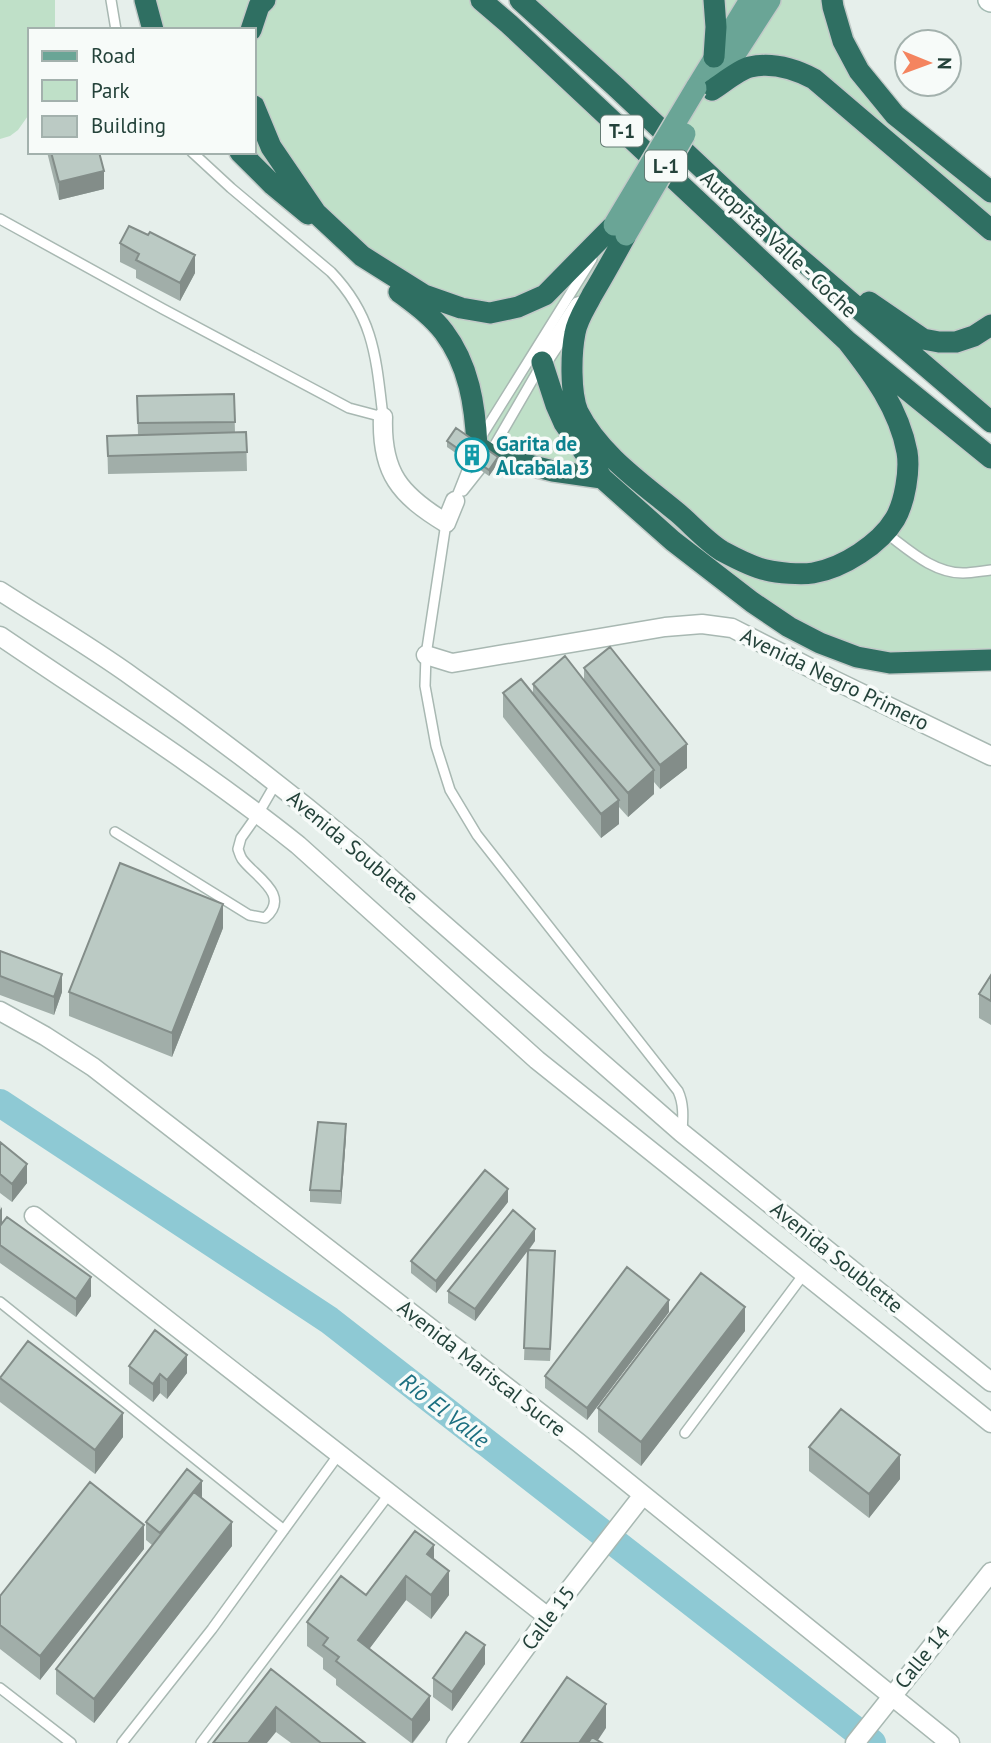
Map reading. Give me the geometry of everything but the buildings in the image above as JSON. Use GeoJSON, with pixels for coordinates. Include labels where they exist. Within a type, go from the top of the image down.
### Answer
{"type":"FeatureCollection","features":[{"type":"Feature","properties":{"kind":"highway"},"geometry":{"type":"LineString","coordinates":[[145,0],[152,28]]}},
{"type":"Feature","properties":{"kind":"highway"},"geometry":{"type":"LineString","coordinates":[[252,28],[259,6],[265,0]]}},
{"type":"Feature","properties":{"kind":"highway","name":"Autopista Valle - Coche"},"geometry":{"type":"LineString","coordinates":[[481,0],[847,341],[991,458]]}},
{"type":"Feature","properties":{"kind":"highway","name":"Autopista Valle - Coche"},"geometry":{"type":"LineString","coordinates":[[520,0],[776,238],[991,422]]}},
{"type":"Feature","properties":{"kind":"highway"},"geometry":{"type":"LineString","coordinates":[[714,0],[714,57]]}},
{"type":"Feature","properties":{"kind":"highway"},"geometry":{"type":"LineString","coordinates":[[832,0],[843,41],[859,71],[895,115],[991,192]]}},
{"type":"Feature","properties":{"kind":"highway"},"geometry":{"type":"LineString","coordinates":[[705,92],[748,68],[781,66],[797,70],[814,79],[991,230]]}},
{"type":"Feature","properties":{"kind":"highway"},"geometry":{"type":"LineString","coordinates":[[256,111],[271,147],[316,213],[362,256],[424,295],[461,308],[490,313],[518,307],[545,295],[620,230]]}},
{"type":"Feature","properties":{"kind":"highway"},"geometry":{"type":"LineString","coordinates":[[242,154],[273,185],[371,271],[416,305],[443,330],[463,363],[474,410],[490,453],[553,471],[601,478]]}},
{"type":"Feature","properties":{"kind":"highway"},"geometry":{"type":"LineString","coordinates":[[620,230],[575,332],[573,388],[577,409],[589,430],[614,459],[721,550],[765,570],[813,573],[854,557],[885,532],[897,517],[909,474],[901,429],[872,374],[847,341]]}},
{"type":"Feature","properties":{"kind":"highway"},"geometry":{"type":"LineString","coordinates":[[776,238],[923,339],[956,342],[974,336],[991,325]]}},
{"type":"Feature","properties":{"kind":"highway"},"geometry":{"type":"LineString","coordinates":[[542,362],[564,423],[601,478],[673,541],[789,627],[820,643],[857,657],[890,663],[991,660]]}},
{"type":"Feature","properties":{"kind":"main road","name":"L-1"},"geometry":{"type":"LineString","coordinates":[[705,92],[714,57],[750,0]]}},
{"type":"Feature","properties":{"kind":"main road","name":"L-1"},"geometry":{"type":"LineString","coordinates":[[620,230],[705,92],[770,0]]}},
{"type":"Feature","properties":{"kind":"street","name":"L-1"},"geometry":{"type":"LineString","coordinates":[[542,362],[620,230]]}},
{"type":"Feature","properties":{"kind":"street"},"geometry":{"type":"LineString","coordinates":[[383,417],[385,453],[397,482],[408,496],[422,509],[446,523],[455,501]]}},
{"type":"Feature","properties":{"kind":"street","name":"Avenida Soublette"},"geometry":{"type":"LineString","coordinates":[[0,591],[134,677],[276,783],[354,846],[682,1133],[991,1382]]}},
{"type":"Feature","properties":{"kind":"street","name":"Avenida Negro Primero"},"geometry":{"type":"LineString","coordinates":[[426,655],[452,663],[665,627],[702,624],[732,628],[991,756]]}},
{"type":"Feature","properties":{"kind":"street"},"geometry":{"type":"LineString","coordinates":[[0,636],[202,773],[298,845],[537,1059],[991,1423]]}},
{"type":"Feature","properties":{"kind":"street","name":"Avenida Mariscal Sucre"},"geometry":{"type":"LineString","coordinates":[[0,1012],[45,1036],[93,1067],[579,1443],[950,1743]]}},
{"type":"Feature","properties":{"kind":"street"},"geometry":{"type":"LineString","coordinates":[[34,1216],[548,1617]]}},
{"type":"Feature","properties":{"kind":"street","name":"Calle 15"},"geometry":{"type":"LineString","coordinates":[[456,1743],[548,1617],[643,1495]]}},
{"type":"Feature","properties":{"kind":"street","name":"Calle 14"},"geometry":{"type":"LineString","coordinates":[[855,1743],[991,1572]]}},
{"type":"Feature","properties":{"kind":"lane"},"geometry":{"type":"LineString","coordinates":[[111,0],[116,28]]}},
{"type":"Feature","properties":{"kind":"lane"},"geometry":{"type":"LineString","coordinates":[[0,219],[349,408],[383,417],[377,360],[372,340],[356,303],[345,286],[194,154]]}},
{"type":"Feature","properties":{"kind":"lane","name":"L-1"},"geometry":{"type":"LineString","coordinates":[[490,453],[620,230]]}},
{"type":"Feature","properties":{"kind":"lane","name":"L-1"},"geometry":{"type":"LineString","coordinates":[[455,501],[482,467],[542,362]]}},
{"type":"Feature","properties":{"kind":"lane"},"geometry":{"type":"LineString","coordinates":[[455,501],[490,453]]}},
{"type":"Feature","properties":{"kind":"lane"},"geometry":{"type":"LineString","coordinates":[[446,523],[426,655],[425,686],[436,746],[450,790],[477,835],[678,1091],[683,1109],[682,1133]]}},
{"type":"Feature","properties":{"kind":"lane"},"geometry":{"type":"LineString","coordinates":[[885,532],[927,563],[943,570],[962,573],[991,570]]}},
{"type":"Feature","properties":{"kind":"lane"},"geometry":{"type":"LineString","coordinates":[[115,832],[249,915],[265,918],[272,913],[275,900],[271,889],[243,860],[238,849],[241,838],[276,783]]}},
{"type":"Feature","properties":{"kind":"lane"},"geometry":{"type":"LineString","coordinates":[[685,1433],[804,1274]]}},
{"type":"Feature","properties":{"kind":"lane"},"geometry":{"type":"LineString","coordinates":[[0,1302],[284,1530]]}},
{"type":"Feature","properties":{"kind":"lane"},"geometry":{"type":"LineString","coordinates":[[122,1743],[212,1629],[339,1454]]}},
{"type":"Feature","properties":{"kind":"lane"},"geometry":{"type":"LineString","coordinates":[[189,1469],[197,1460]]}},
{"type":"Feature","properties":{"kind":"lane"},"geometry":{"type":"LineString","coordinates":[[201,1743],[390,1493]]}},
{"type":"Feature","properties":{"kind":"lane"},"geometry":{"type":"LineString","coordinates":[[0,1688],[71,1743]]}},
{"type":"Feature","properties":{"kind":"green space"},"geometry":{"type":"Polygon","coordinates":[[[0,0],[55,0],[55,28],[28,28],[28,116],[18,130],[0,139],[0,0]]]}},
{"type":"Feature","properties":{"kind":"green space"},"geometry":{"type":"Polygon","coordinates":[[[145,0],[481,0],[991,458],[991,660],[890,663],[820,643],[602,478],[489,454],[474,410],[430,317],[371,271],[256,154],[256,28],[152,28],[145,0]]]}},
{"type":"Feature","properties":{"kind":"green space"},"geometry":{"type":"Polygon","coordinates":[[[520,0],[832,0],[859,71],[991,192],[991,422],[520,0]]]}},
{"type":"Feature","properties":{"kind":"waterway","name":"Río El Valle"},"geometry":{"type":"LineString","coordinates":[[0,1103],[329,1320],[872,1743]]}},
{"type":"Feature","properties":{"kind":"place","name":"Garita de Alcabala 3"},"geometry":{"type":"Point","coordinates":[472,455]}}]}
